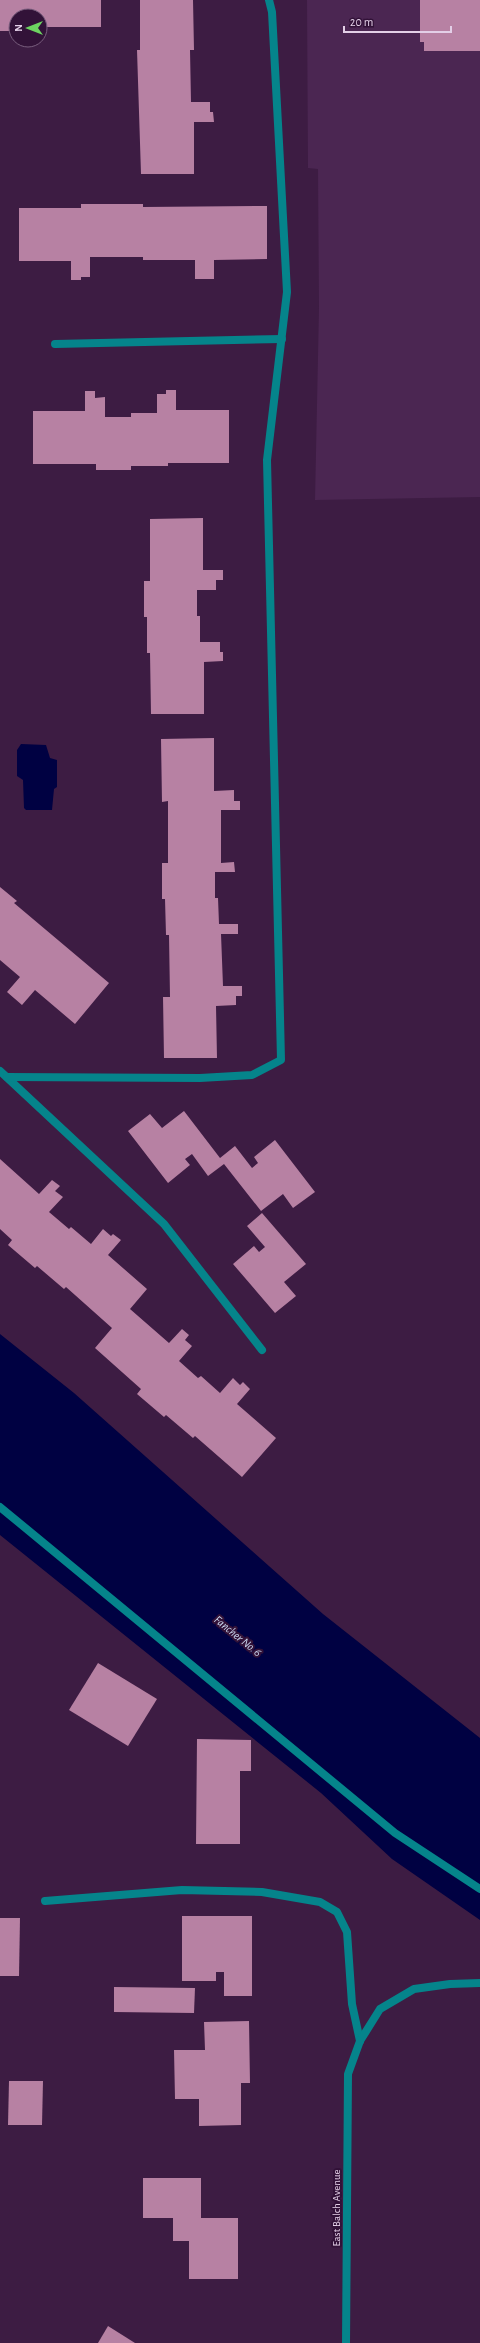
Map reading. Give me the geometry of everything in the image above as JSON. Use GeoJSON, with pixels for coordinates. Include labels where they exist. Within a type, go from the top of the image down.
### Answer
{"type":"FeatureCollection","features":[{"type":"Feature","properties":{"kind":"street"},"geometry":{"type":"LineString","coordinates":[[7,1077],[200,1078],[252,1075],[281,1060],[267,460],[287,292],[272,12],[269,0]]}},
{"type":"Feature","properties":{"kind":"street"},"geometry":{"type":"LineString","coordinates":[[55,344],[282,339]]}},
{"type":"Feature","properties":{"kind":"street"},"geometry":{"type":"LineString","coordinates":[[0,1071],[164,1224],[262,1350]]}},
{"type":"Feature","properties":{"kind":"street"},"geometry":{"type":"LineString","coordinates":[[0,1507],[395,1833],[480,1889]]}},
{"type":"Feature","properties":{"kind":"street"},"geometry":{"type":"LineString","coordinates":[[45,1901],[182,1890],[262,1892],[320,1902],[337,1912],[347,1932],[352,2004],[360,2041]]}},
{"type":"Feature","properties":{"kind":"street","name":"East Balch Avenue"},"geometry":{"type":"LineString","coordinates":[[346,2343],[348,2074],[360,2041],[380,2009],[414,1989],[450,1984],[480,1983]]}},
{"type":"Feature","properties":{"kind":"shaded area"},"geometry":{"type":"Polygon","coordinates":[[[307,0],[480,0],[480,497],[315,500],[319,308],[318,169],[308,168],[307,0]]]}},
{"type":"Feature","properties":{"kind":"water"},"geometry":{"type":"Polygon","coordinates":[[[21,744],[46,745],[50,758],[57,760],[57,787],[54,789],[52,810],[26,810],[24,808],[23,780],[17,776],[17,750],[21,744]]]}},
{"type":"Feature","properties":{"kind":"water","name":"Fancher No. 6"},"geometry":{"type":"Polygon","coordinates":[[[0,1334],[74,1393],[323,1614],[480,1738],[480,1920],[392,1859],[321,1793],[0,1535],[0,1334]]]}},
{"type":"Feature","properties":{"kind":"building"},"geometry":{"type":"Polygon","coordinates":[[[0,0],[101,0],[101,27],[48,27],[48,8],[8,8],[8,31],[0,31],[0,0]]]}},
{"type":"Feature","properties":{"kind":"building"},"geometry":{"type":"Polygon","coordinates":[[[140,0],[193,0],[194,50],[190,50],[191,102],[210,102],[210,112],[213,112],[214,122],[194,122],[194,174],[141,174],[137,50],[140,50],[140,0]]]}},
{"type":"Feature","properties":{"kind":"building"},"geometry":{"type":"Polygon","coordinates":[[[420,0],[480,0],[480,51],[424,51],[424,42],[420,42],[420,0]]]}},
{"type":"Feature","properties":{"kind":"building"},"geometry":{"type":"Polygon","coordinates":[[[81,204],[143,204],[143,207],[267,206],[267,259],[214,260],[214,279],[195,279],[195,260],[143,260],[143,257],[90,257],[90,277],[81,277],[81,280],[71,280],[71,261],[19,261],[19,208],[81,208],[81,204]]]}},
{"type":"Feature","properties":{"kind":"building"},"geometry":{"type":"Polygon","coordinates":[[[166,390],[176,390],[176,410],[229,410],[229,463],[168,463],[168,466],[131,466],[131,470],[96,470],[96,464],[33,464],[33,411],[85,411],[85,391],[95,391],[95,398],[105,397],[105,417],[131,417],[131,413],[157,413],[157,394],[166,394],[166,390]]]}},
{"type":"Feature","properties":{"kind":"building"},"geometry":{"type":"Polygon","coordinates":[[[203,518],[203,570],[223,570],[223,580],[216,580],[216,590],[197,590],[197,616],[200,616],[200,642],[220,642],[220,652],[223,652],[223,661],[204,662],[204,714],[151,714],[150,653],[147,653],[147,617],[144,617],[144,581],[150,581],[150,519],[203,518]]]}},
{"type":"Feature","properties":{"kind":"building"},"geometry":{"type":"Polygon","coordinates":[[[214,738],[214,791],[234,790],[234,801],[240,801],[240,810],[221,810],[221,863],[234,862],[235,872],[215,872],[215,898],[218,898],[219,924],[238,924],[238,934],[221,934],[223,986],[242,986],[242,996],[236,996],[236,1005],[216,1006],[217,1058],[164,1058],[163,997],[170,997],[169,935],[166,935],[165,899],[162,899],[162,863],[168,863],[168,801],[162,802],[161,739],[214,738]]]}},
{"type":"Feature","properties":{"kind":"building"},"geometry":{"type":"Polygon","coordinates":[[[0,887],[17,901],[14,903],[109,983],[75,1024],[35,990],[22,1005],[7,992],[20,977],[0,960],[0,887]]]}},
{"type":"Feature","properties":{"kind":"building"},"geometry":{"type":"Polygon","coordinates":[[[184,1111],[220,1158],[235,1146],[252,1168],[258,1163],[254,1157],[275,1140],[315,1192],[293,1208],[283,1194],[261,1211],[224,1164],[208,1176],[192,1154],[185,1159],[190,1165],[168,1183],[128,1131],[150,1114],[162,1128],[184,1111]]]}},
{"type":"Feature","properties":{"kind":"building"},"geometry":{"type":"Polygon","coordinates":[[[0,1159],[39,1194],[52,1180],[60,1186],[55,1191],[63,1197],[49,1212],[69,1229],[71,1227],[91,1244],[103,1229],[111,1236],[113,1234],[121,1240],[108,1255],[147,1289],[130,1309],[169,1343],[182,1329],[189,1335],[185,1340],[192,1346],[179,1361],[198,1378],[201,1376],[220,1393],[233,1378],[240,1385],[243,1382],[250,1389],[237,1404],[276,1438],[242,1477],[195,1436],[193,1438],[166,1415],[164,1417],[137,1394],[141,1389],[95,1348],[112,1328],[66,1287],[64,1289],[37,1266],[35,1268],[8,1245],[12,1240],[0,1229],[0,1159]]]}},
{"type":"Feature","properties":{"kind":"building"},"geometry":{"type":"Polygon","coordinates":[[[262,1213],[306,1264],[284,1282],[296,1296],[275,1313],[233,1264],[254,1246],[259,1252],[265,1247],[247,1226],[262,1213]]]}},
{"type":"Feature","properties":{"kind":"building"},"geometry":{"type":"Polygon","coordinates":[[[98,1663],[157,1699],[128,1746],[69,1710],[98,1663]]]}},
{"type":"Feature","properties":{"kind":"building"},"geometry":{"type":"Polygon","coordinates":[[[197,1739],[251,1740],[251,1771],[240,1771],[240,1844],[196,1844],[197,1739]]]}},
{"type":"Feature","properties":{"kind":"building"},"geometry":{"type":"Polygon","coordinates":[[[182,1916],[252,1916],[252,1996],[224,1996],[224,1972],[216,1972],[216,1981],[182,1981],[182,1916]]]}},
{"type":"Feature","properties":{"kind":"building"},"geometry":{"type":"Polygon","coordinates":[[[0,1918],[20,1918],[19,1976],[0,1976],[0,1918]]]}},
{"type":"Feature","properties":{"kind":"building"},"geometry":{"type":"Polygon","coordinates":[[[114,1987],[195,1988],[194,2013],[114,2012],[114,1987]]]}},
{"type":"Feature","properties":{"kind":"building"},"geometry":{"type":"Polygon","coordinates":[[[249,2021],[250,2083],[241,2083],[241,2125],[199,2126],[199,2099],[175,2099],[174,2050],[205,2050],[204,2022],[249,2021]]]}},
{"type":"Feature","properties":{"kind":"building"},"geometry":{"type":"Polygon","coordinates":[[[9,2081],[43,2081],[42,2125],[8,2125],[9,2081]]]}},
{"type":"Feature","properties":{"kind":"building"},"geometry":{"type":"Polygon","coordinates":[[[143,2178],[201,2178],[201,2218],[238,2218],[238,2279],[189,2279],[189,2241],[173,2241],[173,2218],[143,2218],[143,2178]]]}},
{"type":"Feature","properties":{"kind":"building"},"geometry":{"type":"Polygon","coordinates":[[[108,2326],[135,2343],[98,2343],[108,2326]]]}}]}
